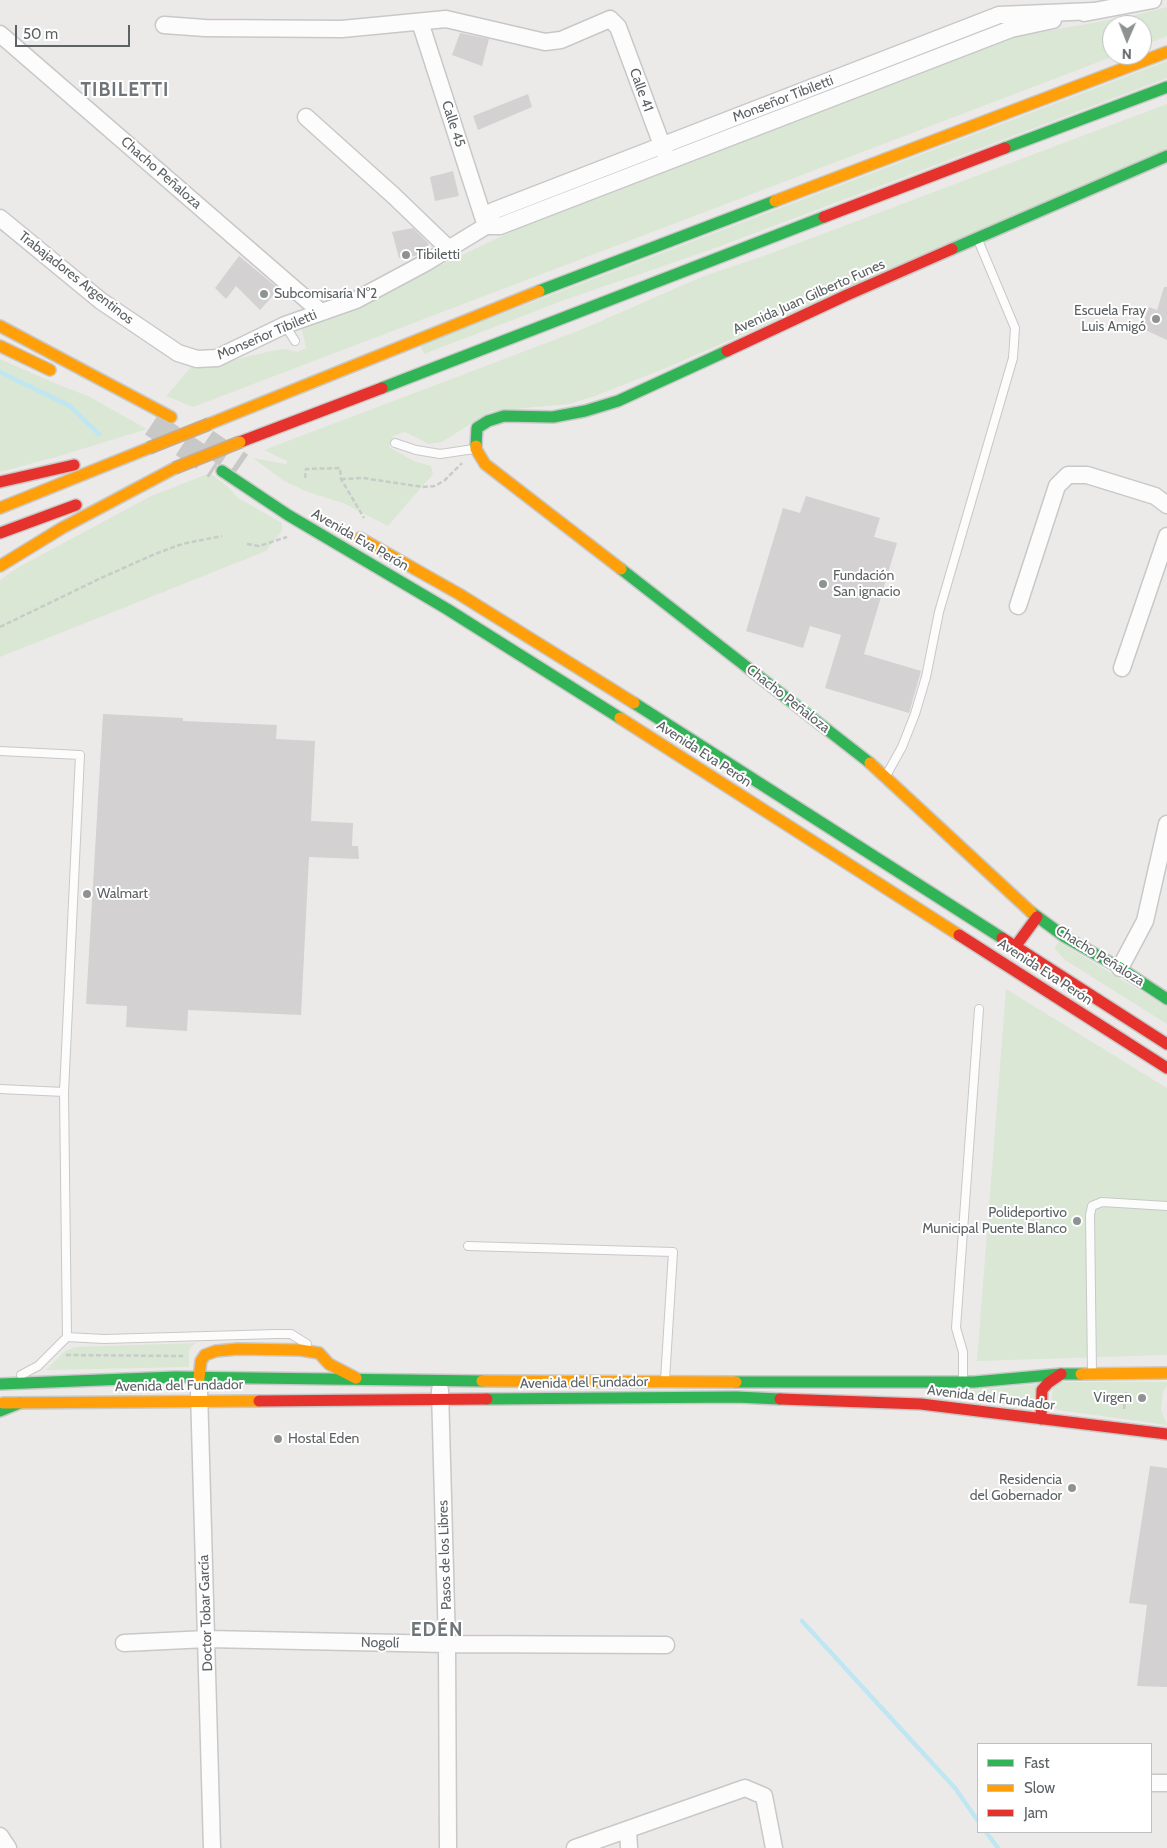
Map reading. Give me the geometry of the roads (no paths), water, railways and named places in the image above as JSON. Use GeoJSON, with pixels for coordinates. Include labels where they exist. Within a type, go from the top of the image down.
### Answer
{"type":"FeatureCollection","features":[{"type":"Feature","properties":{"kind":"main road"},"geometry":{"type":"LineString","coordinates":[[0,508],[560,282],[1167,52]]}},
{"type":"Feature","properties":{"kind":"main road"},"geometry":{"type":"LineString","coordinates":[[0,533],[175,468],[572,315],[724,254],[1167,87]]}},
{"type":"Feature","properties":{"kind":"main road","name":"Avenida Juan Gilberto Funes"},"geometry":{"type":"LineString","coordinates":[[476,449],[477,428],[488,421],[504,416],[553,417],[585,411],[618,401],[847,295],[1167,156]]}},
{"type":"Feature","properties":{"kind":"main road"},"geometry":{"type":"LineString","coordinates":[[0,326],[171,417]]}},
{"type":"Feature","properties":{"kind":"main road"},"geometry":{"type":"LineString","coordinates":[[0,346],[59,374]]}},
{"type":"Feature","properties":{"kind":"main road"},"geometry":{"type":"LineString","coordinates":[[0,482],[149,448]]}},
{"type":"Feature","properties":{"kind":"main road","name":"Chacho Peñaloza"},"geometry":{"type":"LineString","coordinates":[[476,449],[485,464],[877,768],[1012,896],[1038,917],[1065,936],[1120,968],[1167,999]]}},
{"type":"Feature","properties":{"kind":"main road"},"geometry":{"type":"LineString","coordinates":[[0,566],[62,528],[175,468]]}},
{"type":"Feature","properties":{"kind":"main road","name":"Avenida Eva Perón"},"geometry":{"type":"LineString","coordinates":[[222,471],[288,515],[447,608],[556,676],[1167,1068]]}},
{"type":"Feature","properties":{"kind":"main road","name":"Avenida Eva Perón"},"geometry":{"type":"LineString","coordinates":[[352,534],[459,594],[569,661],[1167,1044]]}},
{"type":"Feature","properties":{"kind":"main road"},"geometry":{"type":"LineString","coordinates":[[1015,947],[1038,917]]}},
{"type":"Feature","properties":{"kind":"main road"},"geometry":{"type":"LineString","coordinates":[[199,1378],[201,1361],[205,1355],[216,1351],[238,1349],[300,1350],[319,1353],[329,1364],[361,1380]]}},
{"type":"Feature","properties":{"kind":"main road"},"geometry":{"type":"LineString","coordinates":[[1041,1420],[1042,1390],[1048,1382],[1060,1374]]}},
{"type":"Feature","properties":{"kind":"main road","name":"Avenida del Fundador"},"geometry":{"type":"LineString","coordinates":[[0,1383],[175,1377],[440,1381],[963,1382],[1060,1374],[1167,1374]]}},
{"type":"Feature","properties":{"kind":"main road","name":"Avenida del Fundador"},"geometry":{"type":"LineString","coordinates":[[0,1403],[736,1397],[920,1404],[1167,1434]]}},
{"type":"Feature","properties":{"kind":"main road"},"geometry":{"type":"LineString","coordinates":[[0,1411],[20,1403]]}},
{"type":"Feature","properties":{"kind":"street","name":"Monseñor Tibiletti"},"geometry":{"type":"LineString","coordinates":[[178,353],[197,359],[217,358],[285,325],[356,300],[427,262],[486,226],[500,226],[1011,29],[1153,0]]}},
{"type":"Feature","properties":{"kind":"street","name":"Monseñor Tibiletti"},"geometry":{"type":"LineString","coordinates":[[486,226],[493,211],[999,15],[1094,11]]}},
{"type":"Feature","properties":{"kind":"street","name":"Calle 41"},"geometry":{"type":"LineString","coordinates":[[420,22],[446,19],[546,42],[561,40],[610,19],[618,27],[668,162]]}},
{"type":"Feature","properties":{"kind":"street"},"geometry":{"type":"LineString","coordinates":[[164,25],[205,28],[342,30],[420,22]]}},
{"type":"Feature","properties":{"kind":"street","name":"Calle 45"},"geometry":{"type":"LineString","coordinates":[[420,22],[486,226]]}},
{"type":"Feature","properties":{"kind":"street","name":"Chacho Peñaloza"},"geometry":{"type":"LineString","coordinates":[[0,34],[321,312]]}},
{"type":"Feature","properties":{"kind":"street"},"geometry":{"type":"LineString","coordinates":[[306,117],[394,196],[448,248]]}},
{"type":"Feature","properties":{"kind":"street","name":"Trabajadores Argentinos"},"geometry":{"type":"LineString","coordinates":[[0,218],[101,301],[178,353]]}},
{"type":"Feature","properties":{"kind":"street"},"geometry":{"type":"LineString","coordinates":[[1018,606],[1057,486],[1068,476],[1087,475],[1154,496],[1167,505]]}},
{"type":"Feature","properties":{"kind":"street"},"geometry":{"type":"LineString","coordinates":[[1122,668],[1167,536]]}},
{"type":"Feature","properties":{"kind":"street"},"geometry":{"type":"LineString","coordinates":[[1120,968],[1144,921],[1167,824]]}},
{"type":"Feature","properties":{"kind":"street","name":"Doctor Tobar García"},"geometry":{"type":"LineString","coordinates":[[199,1378],[212,1848]]}},
{"type":"Feature","properties":{"kind":"street","name":"Pasos de los Libres"},"geometry":{"type":"LineString","coordinates":[[440,1381],[447,1644],[448,1848]]}},
{"type":"Feature","properties":{"kind":"street","name":"Nogolí"},"geometry":{"type":"LineString","coordinates":[[124,1643],[207,1639],[447,1644],[666,1645]]}},
{"type":"Feature","properties":{"kind":"street"},"geometry":{"type":"LineString","coordinates":[[1152,1783],[1167,1783]]}},
{"type":"Feature","properties":{"kind":"street"},"geometry":{"type":"LineString","coordinates":[[575,1848],[745,1788],[764,1796],[774,1848]]}},
{"type":"Feature","properties":{"kind":"street"},"geometry":{"type":"LineString","coordinates":[[628,1830],[629,1848]]}},
{"type":"Feature","properties":{"kind":"street"},"geometry":{"type":"LineString","coordinates":[[0,1836],[8,1848]]}},
{"type":"Feature","properties":{"kind":"lane"},"geometry":{"type":"LineString","coordinates":[[886,776],[902,747],[926,677],[939,612],[1013,358],[1015,328],[977,238]]}},
{"type":"Feature","properties":{"kind":"lane"},"geometry":{"type":"LineString","coordinates":[[285,325],[295,341]]}},
{"type":"Feature","properties":{"kind":"lane"},"geometry":{"type":"LineString","coordinates":[[395,442],[416,450],[440,454],[476,449]]}},
{"type":"Feature","properties":{"kind":"lane"},"geometry":{"type":"LineString","coordinates":[[0,751],[80,755],[64,1092],[67,1337],[38,1366],[0,1383]]}},
{"type":"Feature","properties":{"kind":"lane"},"geometry":{"type":"LineString","coordinates":[[963,1382],[963,1352],[956,1328],[979,1009]]}},
{"type":"Feature","properties":{"kind":"lane"},"geometry":{"type":"LineString","coordinates":[[0,1089],[64,1092]]}},
{"type":"Feature","properties":{"kind":"lane"},"geometry":{"type":"LineString","coordinates":[[1092,1374],[1090,1215],[1092,1206],[1102,1202],[1167,1206]]}},
{"type":"Feature","properties":{"kind":"lane"},"geometry":{"type":"LineString","coordinates":[[468,1246],[673,1252],[665,1381]]}},
{"type":"Feature","properties":{"kind":"lane"},"geometry":{"type":"LineString","coordinates":[[67,1337],[104,1339],[291,1334],[319,1353]]}},
{"type":"Feature","properties":{"kind":"waterway"},"geometry":{"type":"LineString","coordinates":[[0,372],[70,406],[99,434]]}},
{"type":"Feature","properties":{"kind":"waterway"},"geometry":{"type":"LineString","coordinates":[[802,1621],[955,1788],[977,1820]]}},
{"type":"Feature","properties":{"kind":"waterway"},"geometry":{"type":"LineString","coordinates":[[987,1833],[998,1848]]}},
{"type":"Feature","properties":{"kind":"tunnel"},"geometry":{"type":"LineString","coordinates":[[152,424],[216,467]]}},
{"type":"Feature","properties":{"kind":"tunnel"},"geometry":{"type":"LineString","coordinates":[[206,441],[241,465]]}},
{"type":"Feature","properties":{"kind":"place","name":"Tibiletti"},"geometry":{"type":"Point","coordinates":[406,255]}},
{"type":"Feature","properties":{"kind":"place","name":"Subcomisaría N°2"},"geometry":{"type":"Point","coordinates":[264,294]}},
{"type":"Feature","properties":{"kind":"place","name":"Escuela Fray Luis Amigó"},"geometry":{"type":"Point","coordinates":[1156,319]}},
{"type":"Feature","properties":{"kind":"place","name":"Fundación San ignacio"},"geometry":{"type":"Point","coordinates":[823,584]}},
{"type":"Feature","properties":{"kind":"place","name":"Walmart"},"geometry":{"type":"Point","coordinates":[87,894]}},
{"type":"Feature","properties":{"kind":"place","name":"Polideportivo Municipal Puente Blanco"},"geometry":{"type":"Point","coordinates":[1077,1221]}},
{"type":"Feature","properties":{"kind":"place","name":"Virgen"},"geometry":{"type":"Point","coordinates":[1142,1398]}},
{"type":"Feature","properties":{"kind":"place","name":"Hostal Eden"},"geometry":{"type":"Point","coordinates":[278,1439]}},
{"type":"Feature","properties":{"kind":"place","name":"Residencia del Gobernador"},"geometry":{"type":"Point","coordinates":[1072,1488]}},
{"type":"Feature","properties":{"kind":"district","name":"TIBILETTI"},"geometry":{"type":"Point","coordinates":[125,90]}},
{"type":"Feature","properties":{"kind":"district","name":"EDÉN"},"geometry":{"type":"Point","coordinates":[437,1630]}}]}
